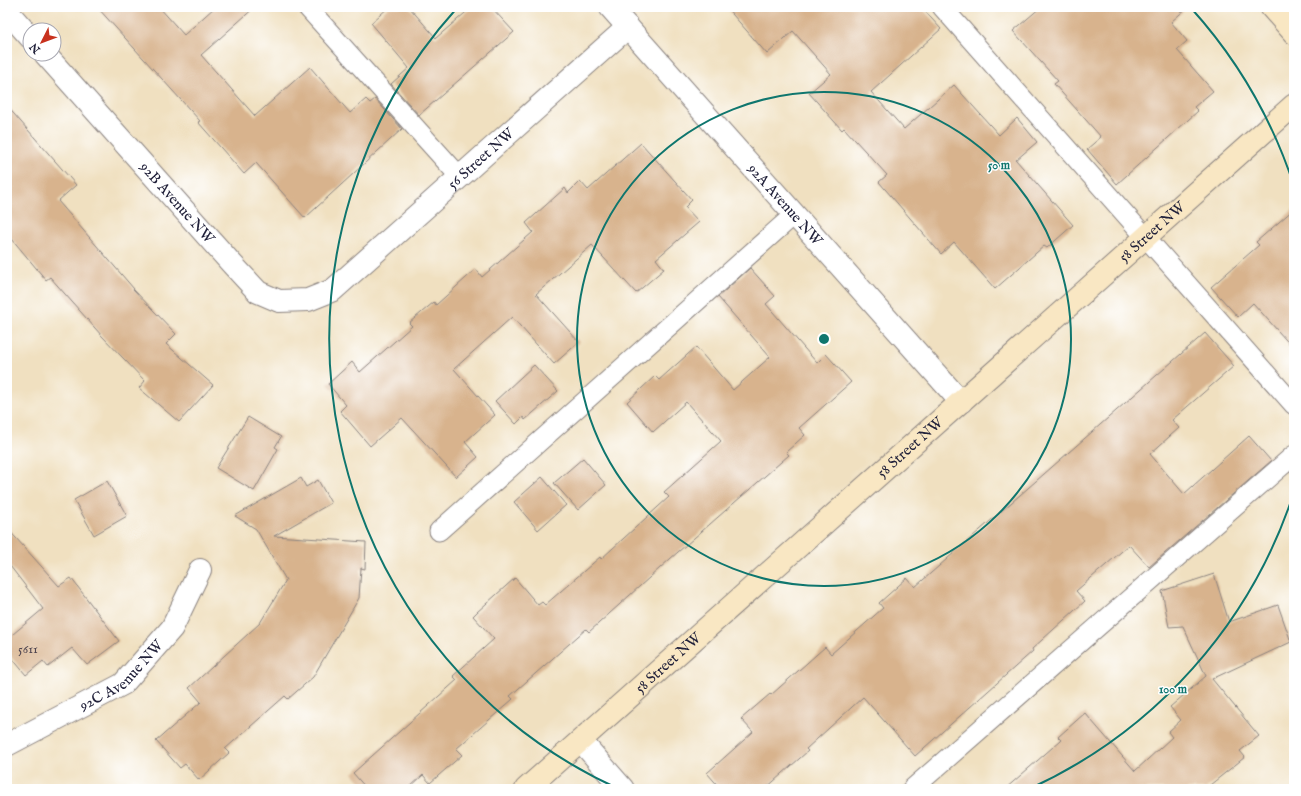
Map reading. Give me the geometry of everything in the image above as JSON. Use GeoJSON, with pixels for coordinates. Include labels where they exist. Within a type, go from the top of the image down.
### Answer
{"type":"FeatureCollection","features":[{"type":"Feature","properties":{"kind":"street","name":"92A Avenue NW"},"geometry":{"type":"LineString","coordinates":[[610,7],[960,402]]}},
{"type":"Feature","properties":{"kind":"street"},"geometry":{"type":"LineString","coordinates":[[1271,7],[1294,33]]}},
{"type":"Feature","properties":{"kind":"street"},"geometry":{"type":"LineString","coordinates":[[7,11],[22,28]]}},
{"type":"Feature","properties":{"kind":"street","name":"56 Street NW"},"geometry":{"type":"LineString","coordinates":[[333,290],[628,27]]}},
{"type":"Feature","properties":{"kind":"street","name":"92B Avenue NW"},"geometry":{"type":"LineString","coordinates":[[52,62],[258,292],[279,302],[308,300],[333,290]]}},
{"type":"Feature","properties":{"kind":"street","name":"58 Street NW"},"geometry":{"type":"LineString","coordinates":[[526,789],[1294,105]]}},
{"type":"Feature","properties":{"kind":"street","name":"92C Avenue NW"},"geometry":{"type":"LineString","coordinates":[[7,745],[123,684],[172,628],[200,570]]}},
{"type":"Feature","properties":{"kind":"street"},"geometry":{"type":"LineString","coordinates":[[581,741],[623,789]]}},
{"type":"Feature","properties":{"kind":"lane"},"geometry":{"type":"LineString","coordinates":[[307,7],[460,177]]}},
{"type":"Feature","properties":{"kind":"lane"},"geometry":{"type":"LineString","coordinates":[[942,7],[1294,405]]}},
{"type":"Feature","properties":{"kind":"lane"},"geometry":{"type":"LineString","coordinates":[[439,531],[795,214]]}},
{"type":"Feature","properties":{"kind":"lane"},"geometry":{"type":"LineString","coordinates":[[912,789],[1294,455]]}},
{"type":"Feature","properties":{"kind":"building"},"geometry":{"type":"Polygon","coordinates":[[[97,7],[159,7],[184,35],[215,7],[255,7],[201,55],[255,116],[310,67],[350,113],[366,99],[370,103],[375,99],[402,129],[305,218],[256,163],[244,174],[198,122],[200,121],[97,7]]]}},
{"type":"Feature","properties":{"kind":"building"},"geometry":{"type":"Polygon","coordinates":[[[389,7],[409,7],[436,38],[472,7],[491,7],[514,32],[419,115],[391,84],[409,68],[371,23],[389,7]]]}},
{"type":"Feature","properties":{"kind":"building"},"geometry":{"type":"Polygon","coordinates":[[[726,7],[921,7],[941,29],[871,92],[904,129],[954,85],[999,135],[1017,118],[1037,142],[1016,160],[1073,225],[1047,248],[1044,246],[995,289],[954,242],[941,254],[879,182],[887,175],[844,128],[842,130],[809,93],[831,74],[793,31],[767,54],[726,7]]]}},
{"type":"Feature","properties":{"kind":"building"},"geometry":{"type":"Polygon","coordinates":[[[1041,7],[1188,7],[1171,22],[1187,41],[1177,50],[1213,91],[1194,107],[1198,111],[1117,184],[1087,149],[1101,137],[1054,84],[1058,81],[1013,31],[1041,7]]]}},
{"type":"Feature","properties":{"kind":"building"},"geometry":{"type":"Polygon","coordinates":[[[7,106],[76,185],[58,201],[133,289],[176,334],[166,344],[213,385],[179,422],[139,388],[145,381],[102,336],[50,277],[46,280],[7,233],[7,106]]]}},
{"type":"Feature","properties":{"kind":"building"},"geometry":{"type":"Polygon","coordinates":[[[641,143],[692,200],[685,207],[699,222],[656,259],[664,269],[636,293],[592,245],[536,294],[579,342],[554,364],[512,317],[454,369],[495,415],[465,442],[478,457],[456,477],[402,418],[370,446],[340,411],[346,405],[328,384],[352,362],[360,372],[412,326],[409,323],[434,302],[436,305],[476,269],[482,277],[533,232],[526,223],[565,188],[568,193],[580,181],[588,190],[641,143]]]}},
{"type":"Feature","properties":{"kind":"building"},"geometry":{"type":"Polygon","coordinates":[[[1294,209],[1294,349],[1253,303],[1238,317],[1211,287],[1259,245],[1256,242],[1294,209]]]}},
{"type":"Feature","properties":{"kind":"building"},"geometry":{"type":"Polygon","coordinates":[[[750,268],[775,296],[766,304],[817,363],[826,354],[851,382],[799,428],[805,435],[786,452],[789,455],[589,632],[586,629],[510,696],[513,699],[456,749],[462,755],[430,783],[423,775],[408,789],[367,789],[353,773],[457,680],[453,676],[494,639],[473,616],[477,612],[515,578],[538,605],[542,602],[545,605],[600,557],[601,559],[669,497],[664,492],[721,441],[686,402],[653,432],[627,402],[655,376],[659,380],[696,347],[733,390],[770,357],[718,297],[750,268]]]}},
{"type":"Feature","properties":{"kind":"building"},"geometry":{"type":"Polygon","coordinates":[[[1205,333],[1234,366],[1172,420],[1179,428],[1150,454],[1184,494],[1249,436],[1271,461],[1149,567],[1129,545],[1076,591],[1085,601],[1032,649],[1033,651],[915,756],[863,697],[806,749],[808,751],[765,789],[721,789],[707,773],[753,732],[741,719],[770,694],[771,695],[825,647],[831,654],[883,608],[879,603],[907,578],[915,587],[1205,333]]]}},
{"type":"Feature","properties":{"kind":"building"},"geometry":{"type":"Polygon","coordinates":[[[534,365],[558,391],[525,420],[523,417],[516,424],[495,401],[534,365]]]}},
{"type":"Feature","properties":{"kind":"building"},"geometry":{"type":"Polygon","coordinates":[[[248,417],[281,437],[275,447],[278,449],[254,491],[216,468],[248,417]]]}},
{"type":"Feature","properties":{"kind":"building"},"geometry":{"type":"Polygon","coordinates":[[[583,458],[606,485],[578,510],[554,483],[583,458]]]}},
{"type":"Feature","properties":{"kind":"building"},"geometry":{"type":"Polygon","coordinates":[[[542,477],[566,505],[538,530],[514,502],[542,477]]]}},
{"type":"Feature","properties":{"kind":"building"},"geometry":{"type":"Polygon","coordinates":[[[301,478],[306,487],[318,480],[331,503],[274,536],[366,542],[365,569],[361,568],[359,598],[313,677],[288,699],[285,696],[225,749],[229,753],[199,780],[185,764],[180,768],[156,741],[201,702],[189,688],[260,623],[286,580],[256,529],[235,516],[301,478]]]}},
{"type":"Feature","properties":{"kind":"building"},"geometry":{"type":"Polygon","coordinates":[[[107,481],[127,516],[94,535],[74,500],[107,481]]]}},
{"type":"Feature","properties":{"kind":"building"},"geometry":{"type":"Polygon","coordinates":[[[7,528],[59,586],[71,578],[119,641],[87,665],[72,648],[48,667],[43,661],[26,675],[7,652],[7,639],[43,609],[7,562],[7,528]]]}},
{"type":"Feature","properties":{"kind":"building"},"geometry":{"type":"Polygon","coordinates":[[[1214,574],[1229,622],[1278,605],[1291,642],[1212,679],[1259,736],[1240,751],[1245,757],[1205,789],[1005,789],[1061,740],[1058,737],[1085,713],[1135,771],[1172,737],[1168,732],[1181,720],[1170,707],[1206,676],[1183,626],[1169,627],[1162,591],[1214,574]]]}}]}
